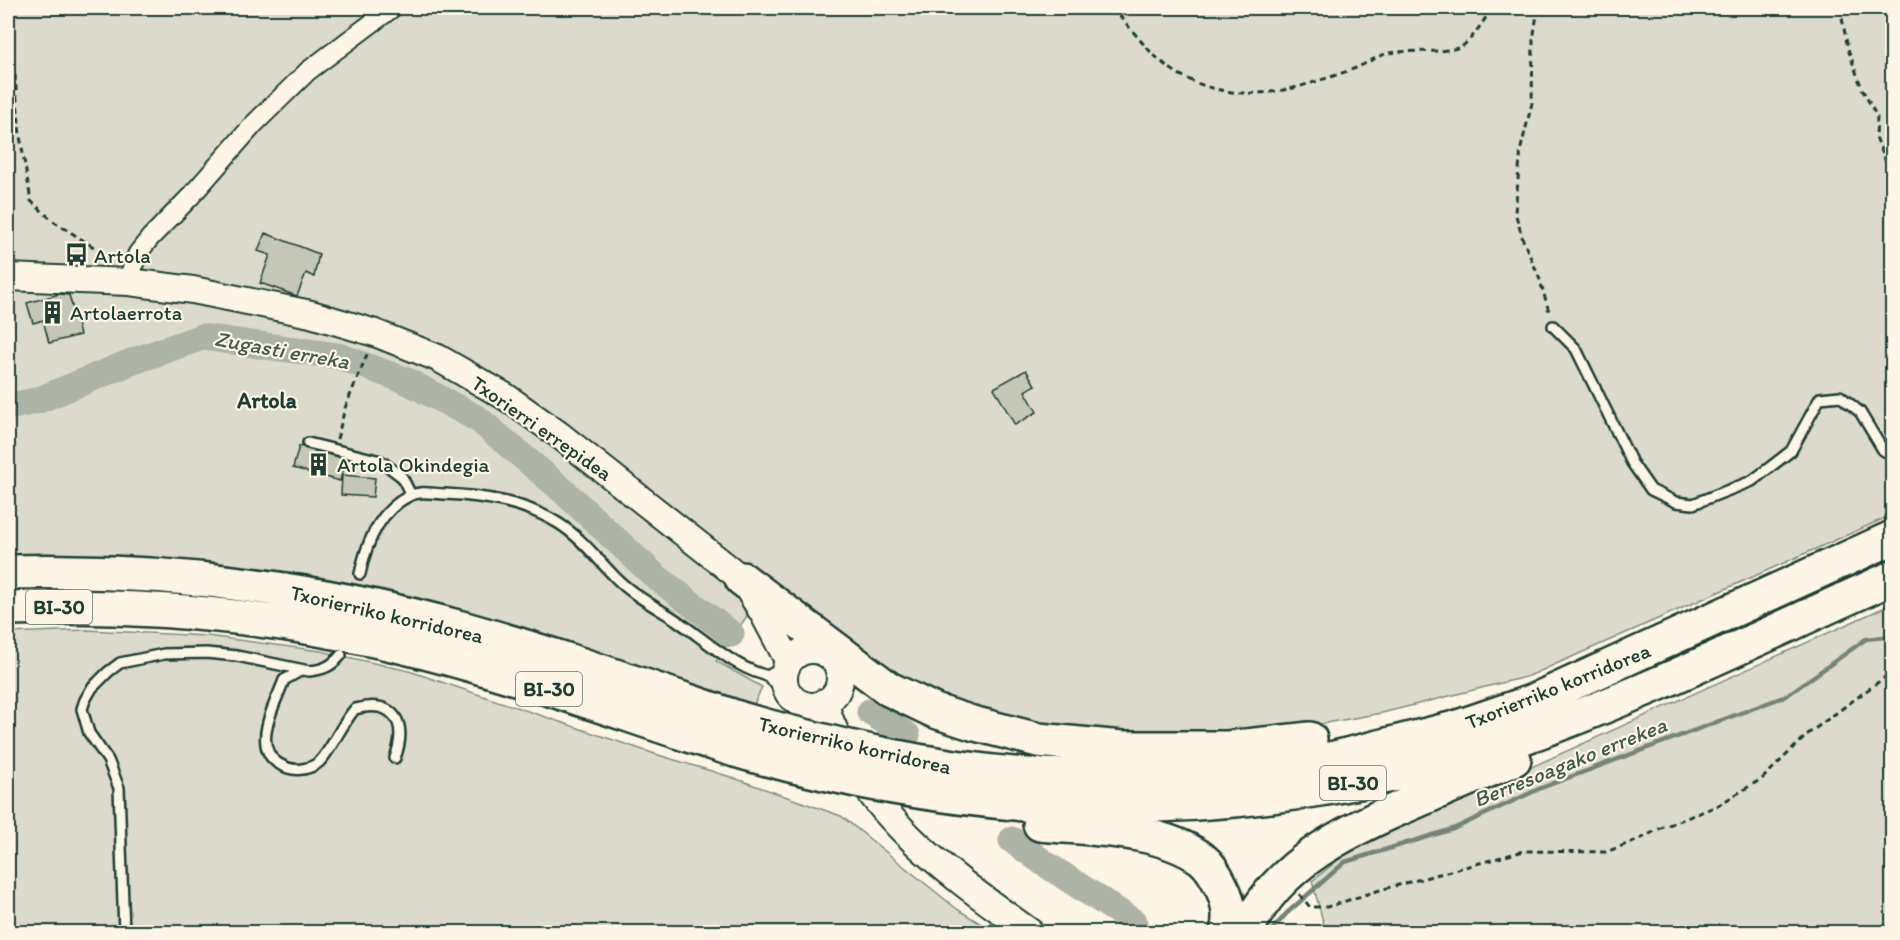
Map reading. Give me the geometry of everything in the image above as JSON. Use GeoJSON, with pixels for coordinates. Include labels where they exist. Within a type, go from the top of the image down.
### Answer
{"type":"FeatureCollection","features":[{"type":"Feature","properties":{"kind":"highway","name":"Txorierriko korridorea"},"geometry":{"type":"LineString","coordinates":[[1025,801],[1110,777],[1192,776],[1335,758],[1466,725],[1531,702],[1584,679],[1893,538]]}},
{"type":"Feature","properties":{"kind":"highway","name":"Txorierriko korridorea"},"geometry":{"type":"LineString","coordinates":[[8,572],[84,573],[220,582],[286,590],[357,603],[477,632],[738,734],[787,765],[825,783],[901,803],[1025,801],[1130,806],[1211,803],[1273,796],[1370,780],[1443,762],[1525,737],[1665,682],[1893,578]]}},
{"type":"Feature","properties":{"kind":"highway"},"geometry":{"type":"LineString","coordinates":[[741,579],[889,690]]}},
{"type":"Feature","properties":{"kind":"highway","name":"Txorierriko korridorea"},"geometry":{"type":"LineString","coordinates":[[8,608],[76,607],[158,610],[308,627],[384,642],[738,734],[828,743],[900,759],[983,771],[1025,801]]}},
{"type":"Feature","properties":{"kind":"highway"},"geometry":{"type":"LineString","coordinates":[[839,674],[889,690],[958,719],[1038,740],[1103,747],[1177,749],[1228,748],[1357,733],[1407,723],[1584,679]]}},
{"type":"Feature","properties":{"kind":"highway"},"geometry":{"type":"LineString","coordinates":[[1246,933],[1252,917],[1284,877],[1311,855],[1345,833],[1536,750],[1665,682]]}},
{"type":"Feature","properties":{"kind":"highway"},"geometry":{"type":"LineString","coordinates":[[1025,801],[1154,837],[1180,846],[1203,859],[1217,876],[1227,903],[1227,933]]}},
{"type":"Feature","properties":{"kind":"main road","name":"Txorierri errepidea"},"geometry":{"type":"LineString","coordinates":[[8,277],[134,279],[194,290],[311,314],[375,333],[438,358],[506,398],[558,434],[741,579],[763,613],[783,672]]}},
{"type":"Feature","properties":{"kind":"main road"},"geometry":{"type":"LineString","coordinates":[[770,601],[811,650]]}},
{"type":"Feature","properties":{"kind":"main road"},"geometry":{"type":"LineString","coordinates":[[811,650],[819,651],[833,659],[839,674],[837,691],[824,702],[806,705],[790,695],[783,672],[798,653],[811,650]]}},
{"type":"Feature","properties":{"kind":"main road"},"geometry":{"type":"LineString","coordinates":[[824,702],[831,724],[852,765],[867,789],[896,825],[948,873],[1030,933]]}},
{"type":"Feature","properties":{"kind":"street"},"geometry":{"type":"LineString","coordinates":[[134,279],[138,253],[279,98],[308,71],[392,8]]}},
{"type":"Feature","properties":{"kind":"lane"},"geometry":{"type":"LineString","coordinates":[[1553,326],[1576,350],[1632,463],[1652,490],[1676,502],[1693,504],[1752,481],[1791,451],[1820,398],[1840,396],[1847,401],[1860,412],[1882,450],[1893,455]]}},
{"type":"Feature","properties":{"kind":"lane"},"geometry":{"type":"LineString","coordinates":[[308,443],[381,461],[402,477],[411,495]]}},
{"type":"Feature","properties":{"kind":"lane"},"geometry":{"type":"LineString","coordinates":[[360,574],[364,552],[374,531],[400,501],[411,495],[426,492],[489,498],[540,513],[579,538],[619,580],[658,611],[672,618],[725,656],[764,676],[783,672]]}},
{"type":"Feature","properties":{"kind":"lane"},"geometry":{"type":"LineString","coordinates":[[124,933],[119,788],[112,768],[94,743],[86,727],[83,706],[92,688],[120,663],[164,654],[237,656],[302,670],[320,670],[329,666],[341,655]]}},
{"type":"Feature","properties":{"kind":"lane"},"geometry":{"type":"LineString","coordinates":[[302,670],[284,680],[268,724],[265,742],[272,758],[293,769],[303,769],[313,765],[324,756],[345,720],[355,709],[376,706],[393,713],[398,723],[400,738],[395,758]]}},
{"type":"Feature","properties":{"kind":"path"},"geometry":{"type":"LineString","coordinates":[[1113,8],[1150,51],[1183,76],[1224,92],[1260,94],[1306,85],[1355,68],[1386,54],[1414,50],[1444,50],[1463,46],[1492,8]]}},
{"type":"Feature","properties":{"kind":"path"},"geometry":{"type":"LineString","coordinates":[[1538,8],[1533,39],[1532,103],[1521,148],[1515,213],[1522,240],[1539,277],[1553,326]]}},
{"type":"Feature","properties":{"kind":"path"},"geometry":{"type":"LineString","coordinates":[[1840,8],[1848,49],[1862,89],[1876,117],[1876,137],[1893,177]]}},
{"type":"Feature","properties":{"kind":"path"},"geometry":{"type":"LineString","coordinates":[[8,44],[15,76],[20,136],[31,201],[53,221],[134,279]]}},
{"type":"Feature","properties":{"kind":"path"},"geometry":{"type":"LineString","coordinates":[[335,449],[345,408],[369,350]]}},
{"type":"Feature","properties":{"kind":"path"},"geometry":{"type":"LineString","coordinates":[[1284,877],[1310,907],[1328,907],[1380,890],[1524,851],[1606,852],[1717,806],[1763,778],[1809,733],[1893,672]]}},
{"type":"Feature","properties":{"kind":"shaded area"},"geometry":{"type":"Polygon","coordinates":[[[8,8],[1892,8],[1892,515],[1529,676],[1382,713],[1281,731],[1106,739],[971,711],[916,686],[851,646],[769,584],[716,661],[762,687],[754,704],[317,579],[8,562],[8,8]]]}},
{"type":"Feature","properties":{"kind":"shaded area"},"geometry":{"type":"Polygon","coordinates":[[[1892,604],[1892,932],[1323,932],[1324,925],[1312,881],[1347,853],[1454,802],[1892,604]]]}},
{"type":"Feature","properties":{"kind":"shaded area"},"geometry":{"type":"Polygon","coordinates":[[[87,630],[207,636],[321,651],[409,671],[655,754],[731,777],[841,816],[957,909],[994,932],[8,932],[8,633],[87,630]]]}},
{"type":"Feature","properties":{"kind":"building"},"geometry":{"type":"Polygon","coordinates":[[[265,233],[319,254],[314,277],[306,273],[297,296],[260,283],[270,255],[258,251],[265,233]]]}},
{"type":"Feature","properties":{"kind":"building","name":"Artolaerrota"},"geometry":{"type":"Polygon","coordinates":[[[59,294],[69,295],[80,335],[49,343],[43,320],[33,323],[27,303],[59,294]]]}},
{"type":"Feature","properties":{"kind":"building"},"geometry":{"type":"Polygon","coordinates":[[[1026,370],[1035,385],[1025,391],[1037,412],[1015,425],[994,388],[1026,370]]]}},
{"type":"Feature","properties":{"kind":"building","name":"Artola Okindegia"},"geometry":{"type":"Polygon","coordinates":[[[299,446],[346,459],[340,481],[293,468],[299,446]]]}},
{"type":"Feature","properties":{"kind":"building"},"geometry":{"type":"Polygon","coordinates":[[[342,475],[375,478],[373,497],[341,495],[342,475]]]}},
{"type":"Feature","properties":{"kind":"waterway","name":"Zugasti erreka"},"geometry":{"type":"LineString","coordinates":[[8,407],[39,400],[131,362],[202,337],[338,356],[407,381],[478,419],[560,488],[655,576],[731,634]]}},
{"type":"Feature","properties":{"kind":"waterway","name":"Berresoagako errekea"},"geometry":{"type":"LineString","coordinates":[[1270,932],[1287,913],[1345,862],[1453,829],[1541,788],[1786,696],[1866,639],[1892,636]]}},
{"type":"Feature","properties":{"kind":"waterway"},"geometry":{"type":"LineString","coordinates":[[870,712],[907,735]]}},
{"type":"Feature","properties":{"kind":"waterway"},"geometry":{"type":"LineString","coordinates":[[1012,840],[1134,922],[1135,932]]}},
{"type":"Feature","properties":{"kind":"waterway"},"geometry":{"type":"LineString","coordinates":[[1134,922],[1168,932]]}},
{"type":"Feature","properties":{"kind":"place","name":"Artola"},"geometry":{"type":"Point","coordinates":[76,255]}},
{"type":"Feature","properties":{"kind":"place","name":"Artolaerrota"},"geometry":{"type":"Point","coordinates":[52,312]}},
{"type":"Feature","properties":{"kind":"place","name":"Artola Okindegia"},"geometry":{"type":"Point","coordinates":[319,464]}},
{"type":"Feature","properties":{"kind":"district","name":"Artola"},"geometry":{"type":"Point","coordinates":[267,400]}}]}
